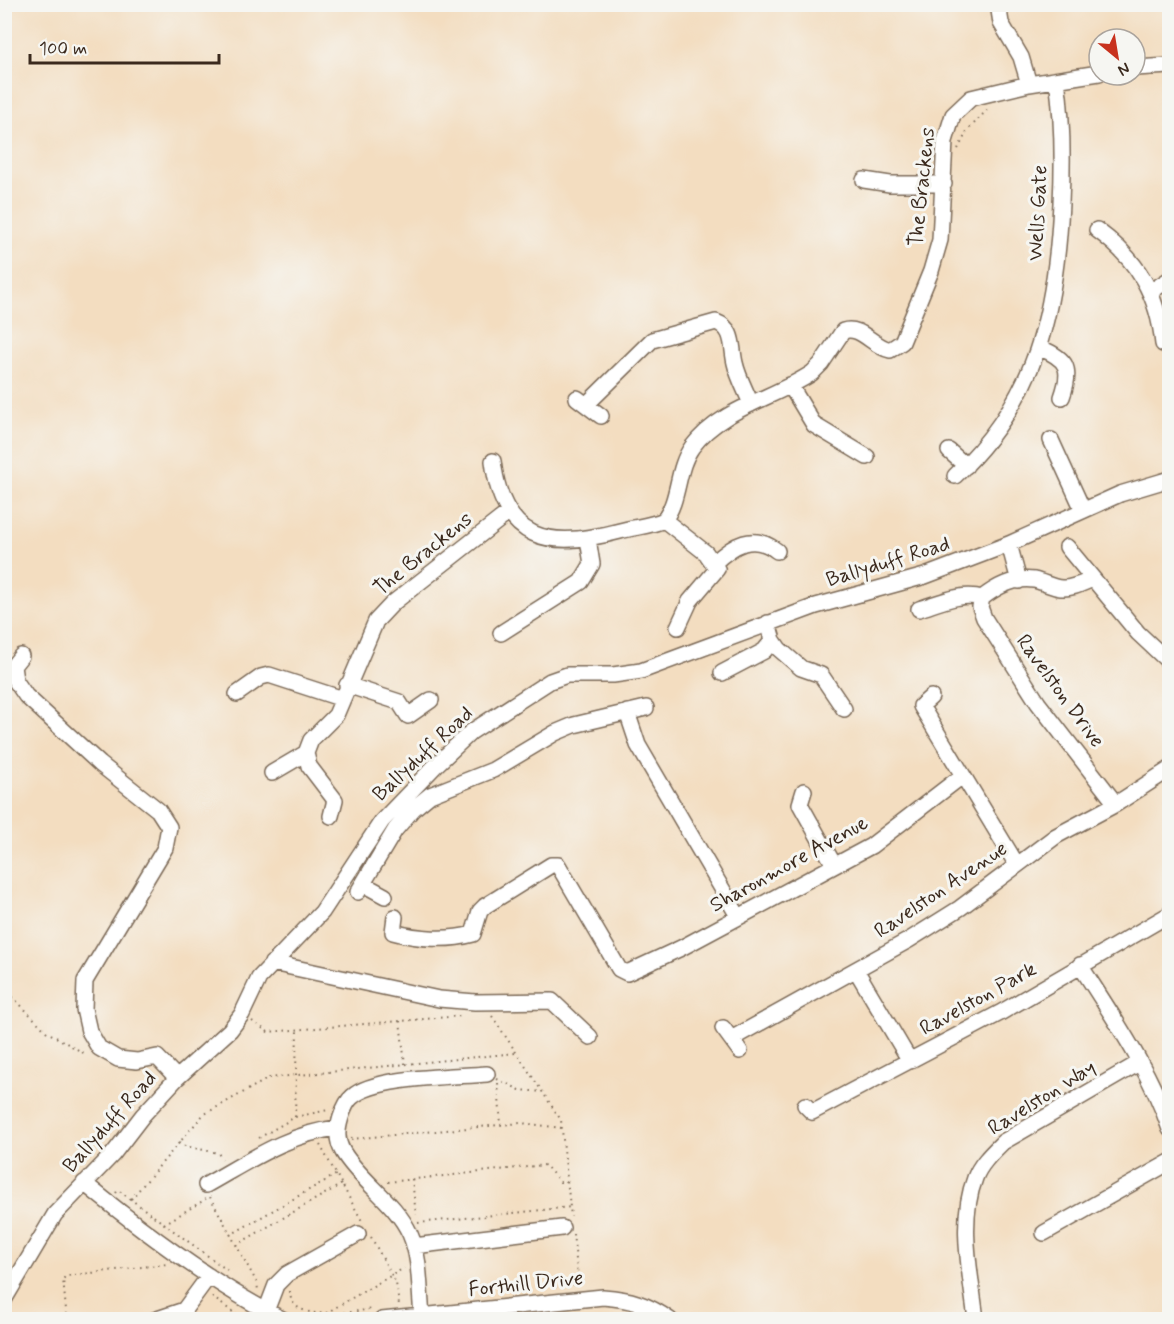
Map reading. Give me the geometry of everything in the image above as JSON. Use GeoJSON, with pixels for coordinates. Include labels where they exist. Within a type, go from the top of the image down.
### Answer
{"type":"FeatureCollection","features":[{"type":"Feature","properties":{"kind":"street"},"geometry":{"type":"LineString","coordinates":[[998,4],[1001,23],[1021,57],[1029,84]]}},
{"type":"Feature","properties":{"kind":"street"},"geometry":{"type":"LineString","coordinates":[[1147,67],[1170,66]]}},
{"type":"Feature","properties":{"kind":"street","name":"The Brackens"},"geometry":{"type":"LineString","coordinates":[[664,520],[671,507],[682,465],[691,448],[719,421],[790,385],[821,364],[843,330],[850,328],[858,331],[883,348],[890,350],[902,342],[931,271],[940,240],[947,128],[953,115],[971,98],[1002,89],[1087,75]]}},
{"type":"Feature","properties":{"kind":"street","name":"Wells Gate"},"geometry":{"type":"LineString","coordinates":[[949,451],[961,471],[996,433],[1010,411],[1040,348],[1056,274],[1059,234],[1063,150],[1062,112],[1057,80]]}},
{"type":"Feature","properties":{"kind":"street"},"geometry":{"type":"LineString","coordinates":[[864,180],[890,184],[944,184]]}},
{"type":"Feature","properties":{"kind":"street"},"geometry":{"type":"LineString","coordinates":[[1097,230],[1119,245],[1150,292],[1160,315],[1163,344]]}},
{"type":"Feature","properties":{"kind":"street"},"geometry":{"type":"LineString","coordinates":[[1150,292],[1170,279]]}},
{"type":"Feature","properties":{"kind":"street"},"geometry":{"type":"LineString","coordinates":[[601,416],[582,401],[652,340],[716,322],[724,325],[730,334],[734,363],[752,404]]}},
{"type":"Feature","properties":{"kind":"street"},"geometry":{"type":"LineString","coordinates":[[1040,348],[1062,359],[1067,369],[1069,378],[1062,397]]}},
{"type":"Feature","properties":{"kind":"street"},"geometry":{"type":"LineString","coordinates":[[790,385],[814,425],[867,457]]}},
{"type":"Feature","properties":{"kind":"street"},"geometry":{"type":"LineString","coordinates":[[1052,440],[1083,510]]}},
{"type":"Feature","properties":{"kind":"street"},"geometry":{"type":"LineString","coordinates":[[493,461],[496,485],[508,513],[529,531],[546,539],[561,541],[588,539],[664,520],[696,543],[717,569],[690,601],[678,627]]}},
{"type":"Feature","properties":{"kind":"street","name":"Ballyduff Road"},"geometry":{"type":"LineString","coordinates":[[4,1300],[55,1214],[113,1154],[143,1115],[177,1078],[230,1030],[242,1014],[259,978],[322,912],[382,822],[436,765],[481,725],[531,692],[567,675],[613,675],[641,671],[768,623],[925,576],[1009,544],[1120,494],[1170,479]]}},
{"type":"Feature","properties":{"kind":"street","name":"The Brackens"},"geometry":{"type":"LineString","coordinates":[[306,753],[311,740],[336,715],[375,621],[382,612],[508,513]]}},
{"type":"Feature","properties":{"kind":"street"},"geometry":{"type":"LineString","coordinates":[[501,633],[581,582],[592,564],[588,539]]}},
{"type":"Feature","properties":{"kind":"street"},"geometry":{"type":"LineString","coordinates":[[714,563],[736,545],[747,541],[760,541],[777,551]]}},
{"type":"Feature","properties":{"kind":"street"},"geometry":{"type":"LineString","coordinates":[[1009,544],[1018,581]]}},
{"type":"Feature","properties":{"kind":"street"},"geometry":{"type":"LineString","coordinates":[[1067,547],[1138,633],[1170,663]]}},
{"type":"Feature","properties":{"kind":"street"},"geometry":{"type":"LineString","coordinates":[[919,609],[959,597],[972,595],[982,598],[992,590],[1018,581],[1032,580],[1060,588],[1093,579]]}},
{"type":"Feature","properties":{"kind":"street","name":"Ravelston Drive"},"geometry":{"type":"LineString","coordinates":[[982,598],[980,607],[990,630],[1038,703],[1116,804]]}},
{"type":"Feature","properties":{"kind":"street"},"geometry":{"type":"LineString","coordinates":[[768,623],[773,640],[789,660],[801,668],[821,675],[844,709]]}},
{"type":"Feature","properties":{"kind":"street"},"geometry":{"type":"LineString","coordinates":[[722,673],[764,651],[773,640]]}},
{"type":"Feature","properties":{"kind":"street"},"geometry":{"type":"LineString","coordinates":[[21,656],[14,666],[15,680],[26,696],[100,764],[158,810],[169,827],[165,849],[85,981],[84,1008],[89,1031],[99,1048],[118,1059],[136,1061],[157,1057],[177,1078]]}},
{"type":"Feature","properties":{"kind":"street"},"geometry":{"type":"LineString","coordinates":[[237,694],[261,677],[269,675],[399,702],[408,716],[431,700]]}},
{"type":"Feature","properties":{"kind":"street"},"geometry":{"type":"LineString","coordinates":[[932,697],[921,706],[1017,865]]}},
{"type":"Feature","properties":{"kind":"street"},"geometry":{"type":"LineString","coordinates":[[385,896],[361,888],[395,830],[413,809],[430,795],[493,770],[564,729],[646,708]]}},
{"type":"Feature","properties":{"kind":"street"},"geometry":{"type":"LineString","coordinates":[[627,712],[638,745],[738,916]]}},
{"type":"Feature","properties":{"kind":"street"},"geometry":{"type":"LineString","coordinates":[[273,773],[306,753],[309,766],[342,796],[331,816]]}},
{"type":"Feature","properties":{"kind":"street","name":"Ravelston Avenue"},"geometry":{"type":"LineString","coordinates":[[731,1039],[856,970],[960,908],[1056,836],[1116,804],[1170,769]]}},
{"type":"Feature","properties":{"kind":"street","name":"Sharonmore Avenue"},"geometry":{"type":"LineString","coordinates":[[395,917],[393,932],[412,937],[461,937],[473,934],[480,911],[485,906],[551,865],[558,865],[619,969],[627,973],[681,948],[871,846],[962,776]]}},
{"type":"Feature","properties":{"kind":"street"},"geometry":{"type":"LineString","coordinates":[[804,792],[800,804],[834,866]]}},
{"type":"Feature","properties":{"kind":"street","name":"Ravelston Park"},"geometry":{"type":"LineString","coordinates":[[805,1106],[812,1112],[910,1061],[1000,1013],[1170,914]]}},
{"type":"Feature","properties":{"kind":"street"},"geometry":{"type":"LineString","coordinates":[[272,963],[439,999],[475,1002],[552,1001],[590,1037]]}},
{"type":"Feature","properties":{"kind":"street"},"geometry":{"type":"LineString","coordinates":[[1080,965],[1139,1063],[1161,1105],[1170,1129]]}},
{"type":"Feature","properties":{"kind":"street"},"geometry":{"type":"LineString","coordinates":[[856,970],[910,1061]]}},
{"type":"Feature","properties":{"kind":"street","name":"Ravelston Way"},"geometry":{"type":"LineString","coordinates":[[976,1320],[969,1262],[967,1211],[975,1176],[989,1156],[1003,1142],[1139,1063]]}},
{"type":"Feature","properties":{"kind":"street"},"geometry":{"type":"LineString","coordinates":[[422,1315],[417,1250],[410,1223],[372,1186],[349,1159],[338,1134],[352,1097],[371,1088],[402,1080],[492,1077]]}},
{"type":"Feature","properties":{"kind":"street"},"geometry":{"type":"LineString","coordinates":[[208,1191],[285,1141],[312,1130],[338,1134]]}},
{"type":"Feature","properties":{"kind":"street"},"geometry":{"type":"LineString","coordinates":[[1044,1233],[1170,1162]]}},
{"type":"Feature","properties":{"kind":"street"},"geometry":{"type":"LineString","coordinates":[[84,1183],[209,1276],[284,1320]]}},
{"type":"Feature","properties":{"kind":"street"},"geometry":{"type":"LineString","coordinates":[[417,1250],[568,1224]]}},
{"type":"Feature","properties":{"kind":"street"},"geometry":{"type":"LineString","coordinates":[[267,1308],[276,1285],[286,1274],[358,1234]]}},
{"type":"Feature","properties":{"kind":"street"},"geometry":{"type":"LineString","coordinates":[[154,1320],[184,1310],[209,1276]]}},
{"type":"Feature","properties":{"kind":"street","name":"Forthill Drive"},"geometry":{"type":"LineString","coordinates":[[382,1320],[603,1297],[630,1299],[650,1306],[670,1320]]}},
{"type":"Feature","properties":{"kind":"street"},"geometry":{"type":"LineString","coordinates":[[529,1304],[533,1320]]}},
{"type":"Feature","properties":{"kind":"path"},"geometry":{"type":"LineString","coordinates":[[945,164],[955,156],[968,130],[995,103],[1002,89]]}},
{"type":"Feature","properties":{"kind":"path"},"geometry":{"type":"LineString","coordinates":[[490,1013],[561,1120],[571,1207],[568,1224],[578,1278]]}},
{"type":"Feature","properties":{"kind":"path"},"geometry":{"type":"LineString","coordinates":[[242,1014],[268,1032],[467,1015]]}},
{"type":"Feature","properties":{"kind":"path"},"geometry":{"type":"LineString","coordinates":[[400,1021],[405,1064]]}},
{"type":"Feature","properties":{"kind":"path"},"geometry":{"type":"LineString","coordinates":[[295,1117],[297,1030]]}},
{"type":"Feature","properties":{"kind":"path"},"geometry":{"type":"LineString","coordinates":[[131,1199],[203,1116],[269,1078],[517,1053]]}},
{"type":"Feature","properties":{"kind":"path"},"geometry":{"type":"LineString","coordinates":[[492,1077],[520,1090],[543,1092]]}},
{"type":"Feature","properties":{"kind":"path"},"geometry":{"type":"LineString","coordinates":[[492,1077],[501,1125]]}},
{"type":"Feature","properties":{"kind":"path"},"geometry":{"type":"LineString","coordinates":[[338,1134],[521,1123],[562,1128]]}},
{"type":"Feature","properties":{"kind":"path"},"geometry":{"type":"LineString","coordinates":[[312,1130],[396,1282],[399,1305]]}},
{"type":"Feature","properties":{"kind":"path"},"geometry":{"type":"LineString","coordinates":[[179,1141],[185,1146],[218,1153],[222,1159]]}},
{"type":"Feature","properties":{"kind":"path"},"geometry":{"type":"LineString","coordinates":[[372,1186],[377,1183],[545,1165],[560,1182],[568,1181]]}},
{"type":"Feature","properties":{"kind":"path"},"geometry":{"type":"LineString","coordinates":[[230,1235],[337,1174]]}},
{"type":"Feature","properties":{"kind":"path"},"geometry":{"type":"LineString","coordinates":[[324,1314],[392,1275],[417,1250],[410,1223],[412,1179]]}},
{"type":"Feature","properties":{"kind":"path"},"geometry":{"type":"LineString","coordinates":[[236,1245],[342,1184]]}},
{"type":"Feature","properties":{"kind":"path"},"geometry":{"type":"LineString","coordinates":[[110,1203],[118,1190],[230,1272]]}},
{"type":"Feature","properties":{"kind":"path"},"geometry":{"type":"LineString","coordinates":[[164,1224],[208,1191],[267,1308]]}},
{"type":"Feature","properties":{"kind":"path"},"geometry":{"type":"LineString","coordinates":[[410,1223],[571,1207]]}},
{"type":"Feature","properties":{"kind":"path"},"geometry":{"type":"LineString","coordinates":[[67,1320],[63,1279],[66,1276],[168,1263]]}},
{"type":"Feature","properties":{"kind":"path"},"geometry":{"type":"LineString","coordinates":[[249,1286],[258,1291]]}},
{"type":"Feature","properties":{"kind":"path"},"geometry":{"type":"LineString","coordinates":[[533,1320],[582,1315]]}}]}
